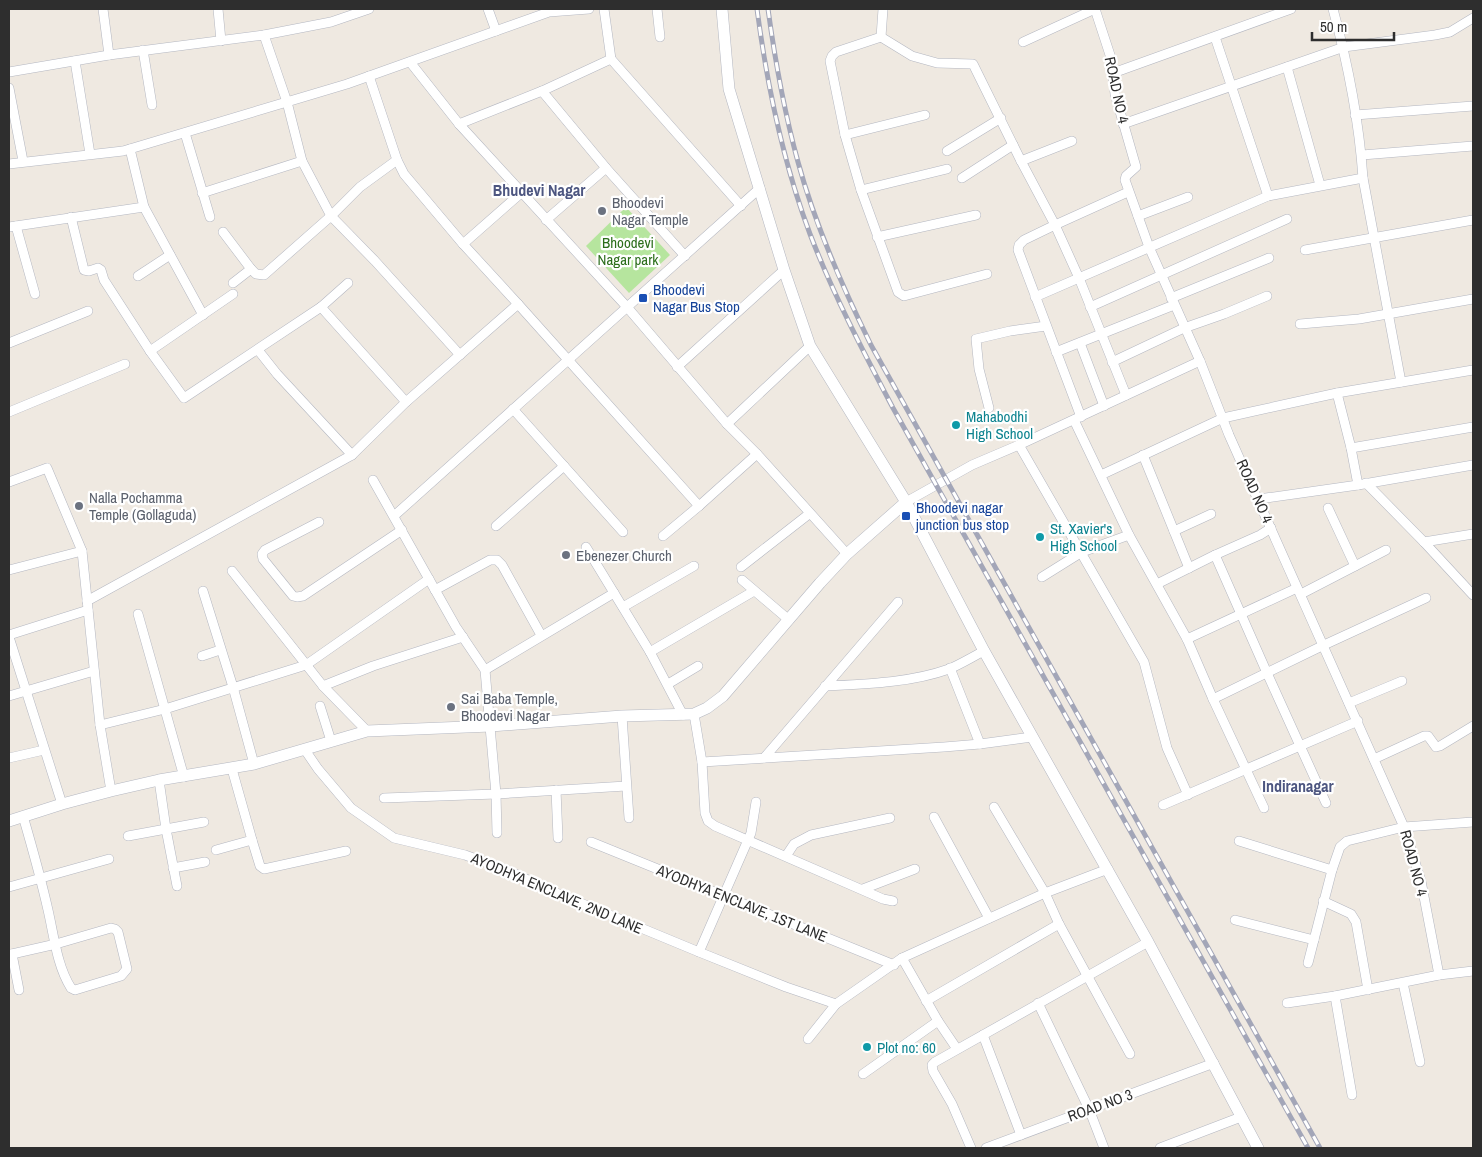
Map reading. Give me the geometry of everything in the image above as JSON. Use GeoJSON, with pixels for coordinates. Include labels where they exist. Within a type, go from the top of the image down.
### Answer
{"type":"FeatureCollection","features":[{"type":"Feature","properties":{"kind":"street"},"geometry":{"type":"LineString","coordinates":[[103,9],[109,54]]}},
{"type":"Feature","properties":{"kind":"street"},"geometry":{"type":"LineString","coordinates":[[218,9],[221,41]]}},
{"type":"Feature","properties":{"kind":"street"},"geometry":{"type":"LineString","coordinates":[[9,72],[109,54],[264,35],[331,22],[368,9]]}},
{"type":"Feature","properties":{"kind":"street"},"geometry":{"type":"LineString","coordinates":[[488,9],[496,31]]}},
{"type":"Feature","properties":{"kind":"street"},"geometry":{"type":"LineString","coordinates":[[9,164],[130,149],[369,76],[549,12],[589,9]]}},
{"type":"Feature","properties":{"kind":"street"},"geometry":{"type":"LineString","coordinates":[[604,9],[611,59],[741,206]]}},
{"type":"Feature","properties":{"kind":"street"},"geometry":{"type":"LineString","coordinates":[[657,9],[660,37]]}},
{"type":"Feature","properties":{"kind":"street"},"geometry":{"type":"LineString","coordinates":[[722,9],[729,89],[784,270],[810,346],[906,502],[984,651],[1108,869],[1258,1148]]}},
{"type":"Feature","properties":{"kind":"street"},"geometry":{"type":"LineString","coordinates":[[881,37],[883,9]]}},
{"type":"Feature","properties":{"kind":"street"},"geometry":{"type":"LineString","coordinates":[[1022,42],[1095,9]]}},
{"type":"Feature","properties":{"kind":"street","name":"ROAD NO 4"},"geometry":{"type":"LineString","coordinates":[[1095,9],[1111,58],[1115,94],[1136,167],[1135,170],[1126,176],[1128,192],[1149,247],[1200,361],[1229,435],[1404,827],[1420,881],[1439,974]]}},
{"type":"Feature","properties":{"kind":"street"},"geometry":{"type":"LineString","coordinates":[[1113,73],[1215,38],[1291,9]]}},
{"type":"Feature","properties":{"kind":"street"},"geometry":{"type":"LineString","coordinates":[[1333,9],[1344,47],[1364,178],[1400,382]]}},
{"type":"Feature","properties":{"kind":"street"},"geometry":{"type":"LineString","coordinates":[[1123,124],[1344,47],[1450,32],[1473,18]]}},
{"type":"Feature","properties":{"kind":"street"},"geometry":{"type":"LineString","coordinates":[[264,35],[287,102],[302,161],[331,216],[460,354]]}},
{"type":"Feature","properties":{"kind":"street"},"geometry":{"type":"LineString","coordinates":[[986,274],[904,296],[898,292],[861,190],[845,135],[830,61],[836,52],[881,37],[912,56],[937,63],[973,64],[1055,225],[1079,278],[1126,395]]}},
{"type":"Feature","properties":{"kind":"street"},"geometry":{"type":"LineString","coordinates":[[1215,38],[1268,196]]}},
{"type":"Feature","properties":{"kind":"street"},"geometry":{"type":"LineString","coordinates":[[143,50],[152,105]]}},
{"type":"Feature","properties":{"kind":"street"},"geometry":{"type":"LineString","coordinates":[[460,124],[542,91],[611,59]]}},
{"type":"Feature","properties":{"kind":"street"},"geometry":{"type":"LineString","coordinates":[[75,61],[90,154]]}},
{"type":"Feature","properties":{"kind":"street"},"geometry":{"type":"LineString","coordinates":[[410,62],[460,124],[521,193],[627,307],[727,424],[757,454],[847,554]]}},
{"type":"Feature","properties":{"kind":"street"},"geometry":{"type":"LineString","coordinates":[[1287,67],[1320,185]]}},
{"type":"Feature","properties":{"kind":"street"},"geometry":{"type":"LineString","coordinates":[[369,76],[397,160],[404,174],[462,244],[699,506]]}},
{"type":"Feature","properties":{"kind":"street"},"geometry":{"type":"LineString","coordinates":[[9,88],[23,161]]}},
{"type":"Feature","properties":{"kind":"street"},"geometry":{"type":"LineString","coordinates":[[542,91],[606,168],[685,256]]}},
{"type":"Feature","properties":{"kind":"street"},"geometry":{"type":"LineString","coordinates":[[1355,115],[1473,106]]}},
{"type":"Feature","properties":{"kind":"street"},"geometry":{"type":"LineString","coordinates":[[845,135],[925,115]]}},
{"type":"Feature","properties":{"kind":"street"},"geometry":{"type":"LineString","coordinates":[[947,151],[1001,118]]}},
{"type":"Feature","properties":{"kind":"street"},"geometry":{"type":"LineString","coordinates":[[185,133],[210,217]]}},
{"type":"Feature","properties":{"kind":"street"},"geometry":{"type":"LineString","coordinates":[[1021,161],[1072,141]]}},
{"type":"Feature","properties":{"kind":"street"},"geometry":{"type":"LineString","coordinates":[[962,178],[1013,145]]}},
{"type":"Feature","properties":{"kind":"street"},"geometry":{"type":"LineString","coordinates":[[1362,155],[1473,146]]}},
{"type":"Feature","properties":{"kind":"street"},"geometry":{"type":"LineString","coordinates":[[130,149],[144,207],[203,316]]}},
{"type":"Feature","properties":{"kind":"street"},"geometry":{"type":"LineString","coordinates":[[223,232],[250,269],[256,274],[264,275],[331,216],[360,187],[397,160]]}},
{"type":"Feature","properties":{"kind":"street"},"geometry":{"type":"LineString","coordinates":[[202,193],[302,161]]}},
{"type":"Feature","properties":{"kind":"street"},"geometry":{"type":"LineString","coordinates":[[546,220],[606,168]]}},
{"type":"Feature","properties":{"kind":"street"},"geometry":{"type":"LineString","coordinates":[[861,190],[947,168]]}},
{"type":"Feature","properties":{"kind":"street"},"geometry":{"type":"LineString","coordinates":[[1035,297],[1268,196],[1364,178]]}},
{"type":"Feature","properties":{"kind":"street"},"geometry":{"type":"LineString","coordinates":[[394,516],[760,188]]}},
{"type":"Feature","properties":{"kind":"street"},"geometry":{"type":"LineString","coordinates":[[1128,192],[1024,240],[1019,245],[1018,250],[1056,352],[1077,418],[1101,475],[1130,535],[1187,639],[1264,808]]}},
{"type":"Feature","properties":{"kind":"street"},"geometry":{"type":"LineString","coordinates":[[462,244],[521,193]]}},
{"type":"Feature","properties":{"kind":"street"},"geometry":{"type":"LineString","coordinates":[[1138,216],[1188,197]]}},
{"type":"Feature","properties":{"kind":"street"},"geometry":{"type":"LineString","coordinates":[[35,294],[12,227],[144,207]]}},
{"type":"Feature","properties":{"kind":"street"},"geometry":{"type":"LineString","coordinates":[[877,237],[976,215]]}},
{"type":"Feature","properties":{"kind":"street"},"geometry":{"type":"LineString","coordinates":[[70,217],[84,270],[89,271],[98,268],[101,270],[104,280],[150,351],[184,398],[321,307],[348,283]]}},
{"type":"Feature","properties":{"kind":"street"},"geometry":{"type":"LineString","coordinates":[[1090,307],[1287,219]]}},
{"type":"Feature","properties":{"kind":"street"},"geometry":{"type":"LineString","coordinates":[[1305,250],[1473,220]]}},
{"type":"Feature","properties":{"kind":"street"},"geometry":{"type":"LineString","coordinates":[[138,276],[170,255]]}},
{"type":"Feature","properties":{"kind":"street"},"geometry":{"type":"LineString","coordinates":[[1056,352],[1101,335],[1269,258]]}},
{"type":"Feature","properties":{"kind":"street"},"geometry":{"type":"LineString","coordinates":[[233,282],[250,269]]}},
{"type":"Feature","properties":{"kind":"street"},"geometry":{"type":"LineString","coordinates":[[677,367],[784,270]]}},
{"type":"Feature","properties":{"kind":"street"},"geometry":{"type":"LineString","coordinates":[[150,351],[233,294]]}},
{"type":"Feature","properties":{"kind":"street"},"geometry":{"type":"LineString","coordinates":[[1112,362],[1184,328],[1267,296]]}},
{"type":"Feature","properties":{"kind":"street"},"geometry":{"type":"LineString","coordinates":[[1300,324],[1359,319],[1473,299]]}},
{"type":"Feature","properties":{"kind":"street"},"geometry":{"type":"LineString","coordinates":[[62,804],[9,636],[88,605],[352,454],[406,402],[518,304]]}},
{"type":"Feature","properties":{"kind":"street"},"geometry":{"type":"LineString","coordinates":[[321,307],[406,402]]}},
{"type":"Feature","properties":{"kind":"street"},"geometry":{"type":"LineString","coordinates":[[9,343],[88,311]]}},
{"type":"Feature","properties":{"kind":"street"},"geometry":{"type":"LineString","coordinates":[[989,408],[979,368],[976,339],[1010,331],[1046,326]]}},
{"type":"Feature","properties":{"kind":"street"},"geometry":{"type":"LineString","coordinates":[[1080,343],[1104,406]]}},
{"type":"Feature","properties":{"kind":"street"},"geometry":{"type":"LineString","coordinates":[[727,424],[810,346]]}},
{"type":"Feature","properties":{"kind":"street"},"geometry":{"type":"LineString","coordinates":[[258,350],[277,374],[352,454]]}},
{"type":"Feature","properties":{"kind":"street"},"geometry":{"type":"LineString","coordinates":[[9,821],[111,791],[159,780],[254,764],[367,731],[490,726],[622,716],[689,715],[707,708],[723,696],[847,554],[906,502],[972,465],[1200,361]]}},
{"type":"Feature","properties":{"kind":"street"},"geometry":{"type":"LineString","coordinates":[[9,412],[125,364]]}},
{"type":"Feature","properties":{"kind":"street"},"geometry":{"type":"LineString","coordinates":[[1101,475],[1223,418],[1337,393],[1473,370]]}},
{"type":"Feature","properties":{"kind":"street"},"geometry":{"type":"LineString","coordinates":[[1337,393],[1362,484],[1424,542],[1473,595]]}},
{"type":"Feature","properties":{"kind":"street"},"geometry":{"type":"LineString","coordinates":[[513,409],[623,532]]}},
{"type":"Feature","properties":{"kind":"street"},"geometry":{"type":"LineString","coordinates":[[1351,448],[1473,427]]}},
{"type":"Feature","properties":{"kind":"street"},"geometry":{"type":"LineString","coordinates":[[1019,445],[1144,662],[1167,748],[1188,795]]}},
{"type":"Feature","properties":{"kind":"street"},"geometry":{"type":"LineString","coordinates":[[663,536],[757,454]]}},
{"type":"Feature","properties":{"kind":"street"},"geometry":{"type":"LineString","coordinates":[[1143,455],[1189,568]]}},
{"type":"Feature","properties":{"kind":"street"},"geometry":{"type":"LineString","coordinates":[[1259,499],[1473,465]]}},
{"type":"Feature","properties":{"kind":"street"},"geometry":{"type":"LineString","coordinates":[[496,526],[564,466]]}},
{"type":"Feature","properties":{"kind":"street"},"geometry":{"type":"LineString","coordinates":[[9,482],[47,468],[82,551],[100,725],[111,791]]}},
{"type":"Feature","properties":{"kind":"street"},"geometry":{"type":"LineString","coordinates":[[373,480],[435,590],[485,670],[496,794],[497,833]]}},
{"type":"Feature","properties":{"kind":"street"},"geometry":{"type":"LineString","coordinates":[[1328,508],[1356,566]]}},
{"type":"Feature","properties":{"kind":"street"},"geometry":{"type":"LineString","coordinates":[[741,567],[809,514]]}},
{"type":"Feature","properties":{"kind":"street"},"geometry":{"type":"LineString","coordinates":[[1174,531],[1211,514]]}},
{"type":"Feature","properties":{"kind":"street"},"geometry":{"type":"LineString","coordinates":[[319,522],[265,550],[262,554],[263,559],[293,596],[297,598],[303,596],[402,530]]}},
{"type":"Feature","properties":{"kind":"street"},"geometry":{"type":"LineString","coordinates":[[1158,584],[1215,554],[1260,535],[1271,528]]}},
{"type":"Feature","properties":{"kind":"street"},"geometry":{"type":"LineString","coordinates":[[1424,542],[1473,534]]}},
{"type":"Feature","properties":{"kind":"street"},"geometry":{"type":"LineString","coordinates":[[1042,577],[1082,552],[1130,535]]}},
{"type":"Feature","properties":{"kind":"street"},"geometry":{"type":"LineString","coordinates":[[586,547],[624,607],[668,684],[689,715],[702,762],[705,813],[708,820],[715,826],[748,841],[883,899],[893,901]]}},
{"type":"Feature","properties":{"kind":"street"},"geometry":{"type":"LineString","coordinates":[[1187,639],[1241,614],[1356,566],[1386,550]]}},
{"type":"Feature","properties":{"kind":"street"},"geometry":{"type":"LineString","coordinates":[[9,570],[82,551]]}},
{"type":"Feature","properties":{"kind":"street"},"geometry":{"type":"LineString","coordinates":[[1215,554],[1326,803]]}},
{"type":"Feature","properties":{"kind":"street"},"geometry":{"type":"LineString","coordinates":[[435,590],[490,560],[497,560],[502,565],[541,636]]}},
{"type":"Feature","properties":{"kind":"street"},"geometry":{"type":"LineString","coordinates":[[624,607],[694,566]]}},
{"type":"Feature","properties":{"kind":"street"},"geometry":{"type":"LineString","coordinates":[[232,572],[323,686],[367,731]]}},
{"type":"Feature","properties":{"kind":"street"},"geometry":{"type":"LineString","coordinates":[[100,725],[165,709],[306,665],[429,579]]}},
{"type":"Feature","properties":{"kind":"street"},"geometry":{"type":"LineString","coordinates":[[742,580],[789,620]]}},
{"type":"Feature","properties":{"kind":"street"},"geometry":{"type":"LineString","coordinates":[[203,590],[254,764]]}},
{"type":"Feature","properties":{"kind":"street"},"geometry":{"type":"LineString","coordinates":[[650,652],[754,591]]}},
{"type":"Feature","properties":{"kind":"street"},"geometry":{"type":"LineString","coordinates":[[485,670],[614,593]]}},
{"type":"Feature","properties":{"kind":"street"},"geometry":{"type":"LineString","coordinates":[[1213,699],[1426,598]]}},
{"type":"Feature","properties":{"kind":"street"},"geometry":{"type":"LineString","coordinates":[[764,758],[898,602]]}},
{"type":"Feature","properties":{"kind":"street"},"geometry":{"type":"LineString","coordinates":[[138,614],[184,777]]}},
{"type":"Feature","properties":{"kind":"street"},"geometry":{"type":"LineString","coordinates":[[323,686],[373,666],[463,637]]}},
{"type":"Feature","properties":{"kind":"street"},"geometry":{"type":"LineString","coordinates":[[202,656],[220,650]]}},
{"type":"Feature","properties":{"kind":"street"},"geometry":{"type":"LineString","coordinates":[[825,686],[872,684],[928,675],[950,668],[984,651]]}},
{"type":"Feature","properties":{"kind":"street"},"geometry":{"type":"LineString","coordinates":[[668,684],[698,666]]}},
{"type":"Feature","properties":{"kind":"street"},"geometry":{"type":"LineString","coordinates":[[950,668],[980,744]]}},
{"type":"Feature","properties":{"kind":"street"},"geometry":{"type":"LineString","coordinates":[[9,696],[94,671]]}},
{"type":"Feature","properties":{"kind":"street"},"geometry":{"type":"LineString","coordinates":[[1349,703],[1402,681]]}},
{"type":"Feature","properties":{"kind":"street"},"geometry":{"type":"LineString","coordinates":[[320,706],[332,741]]}},
{"type":"Feature","properties":{"kind":"street"},"geometry":{"type":"LineString","coordinates":[[622,716],[629,818]]}},
{"type":"Feature","properties":{"kind":"street"},"geometry":{"type":"LineString","coordinates":[[1163,805],[1358,721]]}},
{"type":"Feature","properties":{"kind":"street"},"geometry":{"type":"LineString","coordinates":[[1374,758],[1424,736],[1428,736],[1436,747],[1440,746],[1473,726]]}},
{"type":"Feature","properties":{"kind":"street"},"geometry":{"type":"LineString","coordinates":[[702,762],[980,744],[1032,737]]}},
{"type":"Feature","properties":{"kind":"street"},"geometry":{"type":"LineString","coordinates":[[9,758],[44,750]]}},
{"type":"Feature","properties":{"kind":"street","name":"AYODHYA ENCLAVE, 2ND LANE"},"geometry":{"type":"LineString","coordinates":[[305,750],[318,769],[351,808],[394,838],[465,855],[786,987],[836,1004]]}},
{"type":"Feature","properties":{"kind":"street"},"geometry":{"type":"LineString","coordinates":[[232,769],[260,866],[264,869],[346,851]]}},
{"type":"Feature","properties":{"kind":"street"},"geometry":{"type":"LineString","coordinates":[[159,780],[177,886]]}},
{"type":"Feature","properties":{"kind":"street"},"geometry":{"type":"LineString","coordinates":[[384,798],[496,794],[626,786]]}},
{"type":"Feature","properties":{"kind":"street"},"geometry":{"type":"LineString","coordinates":[[556,790],[558,838]]}},
{"type":"Feature","properties":{"kind":"street"},"geometry":{"type":"LineString","coordinates":[[699,952],[748,841],[756,802]]}},
{"type":"Feature","properties":{"kind":"street"},"geometry":{"type":"LineString","coordinates":[[994,807],[1045,893],[1059,924],[1130,1054]]}},
{"type":"Feature","properties":{"kind":"street"},"geometry":{"type":"LineString","coordinates":[[19,990],[10,954],[56,944],[110,928],[118,932],[127,969],[121,976],[75,990],[71,988],[56,944],[23,816]]}},
{"type":"Feature","properties":{"kind":"street"},"geometry":{"type":"LineString","coordinates":[[934,817],[989,918]]}},
{"type":"Feature","properties":{"kind":"street"},"geometry":{"type":"LineString","coordinates":[[786,856],[794,844],[811,835],[890,818]]}},
{"type":"Feature","properties":{"kind":"street"},"geometry":{"type":"LineString","coordinates":[[128,836],[204,822]]}},
{"type":"Feature","properties":{"kind":"street"},"geometry":{"type":"LineString","coordinates":[[1308,963],[1332,870],[1340,848],[1348,841],[1404,827],[1473,822]]}},
{"type":"Feature","properties":{"kind":"street"},"geometry":{"type":"LineString","coordinates":[[216,850],[252,840]]}},
{"type":"Feature","properties":{"kind":"street"},"geometry":{"type":"LineString","coordinates":[[1239,841],[1332,870]]}},
{"type":"Feature","properties":{"kind":"street","name":"AYODHYA ENCLAVE, 1ST LANE"},"geometry":{"type":"LineString","coordinates":[[591,842],[894,964]]}},
{"type":"Feature","properties":{"kind":"street"},"geometry":{"type":"LineString","coordinates":[[9,887],[109,859]]}},
{"type":"Feature","properties":{"kind":"street"},"geometry":{"type":"LineString","coordinates":[[173,868],[204,862]]}},
{"type":"Feature","properties":{"kind":"street"},"geometry":{"type":"LineString","coordinates":[[863,889],[915,869]]}},
{"type":"Feature","properties":{"kind":"street"},"geometry":{"type":"LineString","coordinates":[[808,1039],[836,1004],[902,958],[1045,893],[1108,869]]}},
{"type":"Feature","properties":{"kind":"street"},"geometry":{"type":"LineString","coordinates":[[1323,901],[1352,914],[1356,922],[1368,990]]}},
{"type":"Feature","properties":{"kind":"street"},"geometry":{"type":"LineString","coordinates":[[1235,920],[1314,940]]}},
{"type":"Feature","properties":{"kind":"street"},"geometry":{"type":"LineString","coordinates":[[926,1001],[1059,924]]}},
{"type":"Feature","properties":{"kind":"street"},"geometry":{"type":"LineString","coordinates":[[971,1148],[952,1104],[933,1071],[932,1065],[957,1049],[1148,942]]}},
{"type":"Feature","properties":{"kind":"street"},"geometry":{"type":"LineString","coordinates":[[902,958],[938,1021],[957,1049]]}},
{"type":"Feature","properties":{"kind":"street"},"geometry":{"type":"LineString","coordinates":[[1287,1003],[1368,990],[1439,974],[1473,971]]}},
{"type":"Feature","properties":{"kind":"street"},"geometry":{"type":"LineString","coordinates":[[1404,983],[1420,1062]]}},
{"type":"Feature","properties":{"kind":"street"},"geometry":{"type":"LineString","coordinates":[[1335,996],[1352,1096]]}},
{"type":"Feature","properties":{"kind":"street"},"geometry":{"type":"LineString","coordinates":[[1038,1004],[1089,1109],[1104,1148]]}},
{"type":"Feature","properties":{"kind":"street"},"geometry":{"type":"LineString","coordinates":[[863,1074],[938,1021]]}},
{"type":"Feature","properties":{"kind":"street"},"geometry":{"type":"LineString","coordinates":[[983,1035],[1021,1135]]}},
{"type":"Feature","properties":{"kind":"street","name":"ROAD NO 3"},"geometry":{"type":"LineString","coordinates":[[986,1148],[1214,1063]]}},
{"type":"Feature","properties":{"kind":"street"},"geometry":{"type":"LineString","coordinates":[[1160,1148],[1242,1117]]}},
{"type":"Feature","properties":{"kind":"green space","name":"Bhoodevi Nagar park"},"geometry":{"type":"Polygon","coordinates":[[[626,207],[670,255],[629,293],[586,246],[626,207]]]}},
{"type":"Feature","properties":{"kind":"railway"},"geometry":{"type":"LineString","coordinates":[[757,9],[777,123],[800,207],[828,278],[849,322],[893,408],[1308,1148]]}},
{"type":"Feature","properties":{"kind":"railway"},"geometry":{"type":"LineString","coordinates":[[768,9],[784,105],[805,186],[830,255],[871,345],[1320,1148]]}},
{"type":"Feature","properties":{"kind":"place","name":"Bhoodevi Nagar Temple"},"geometry":{"type":"Point","coordinates":[602,211]}},
{"type":"Feature","properties":{"kind":"place","name":"Bhoodevi Nagar Bus Stop"},"geometry":{"type":"Point","coordinates":[643,298]}},
{"type":"Feature","properties":{"kind":"place","name":"Mahabodhi High School"},"geometry":{"type":"Point","coordinates":[956,425]}},
{"type":"Feature","properties":{"kind":"place","name":"Nalla Pochamma Temple (Gollaguda)"},"geometry":{"type":"Point","coordinates":[79,506]}},
{"type":"Feature","properties":{"kind":"place","name":"Bhoodevi nagar junction bus stop"},"geometry":{"type":"Point","coordinates":[906,516]}},
{"type":"Feature","properties":{"kind":"place","name":"St. Xavier's High School"},"geometry":{"type":"Point","coordinates":[1040,537]}},
{"type":"Feature","properties":{"kind":"place","name":"Ebenezer Church"},"geometry":{"type":"Point","coordinates":[566,555]}},
{"type":"Feature","properties":{"kind":"place","name":"Sai Baba Temple, Bhoodevi Nagar"},"geometry":{"type":"Point","coordinates":[451,707]}},
{"type":"Feature","properties":{"kind":"place","name":"Plot no: 60"},"geometry":{"type":"Point","coordinates":[867,1047]}},
{"type":"Feature","properties":{"kind":"district","name":"Bhudevi Nagar"},"geometry":{"type":"Point","coordinates":[539,190]}},
{"type":"Feature","properties":{"kind":"district","name":"Indiranagar"},"geometry":{"type":"Point","coordinates":[1298,786]}}]}
